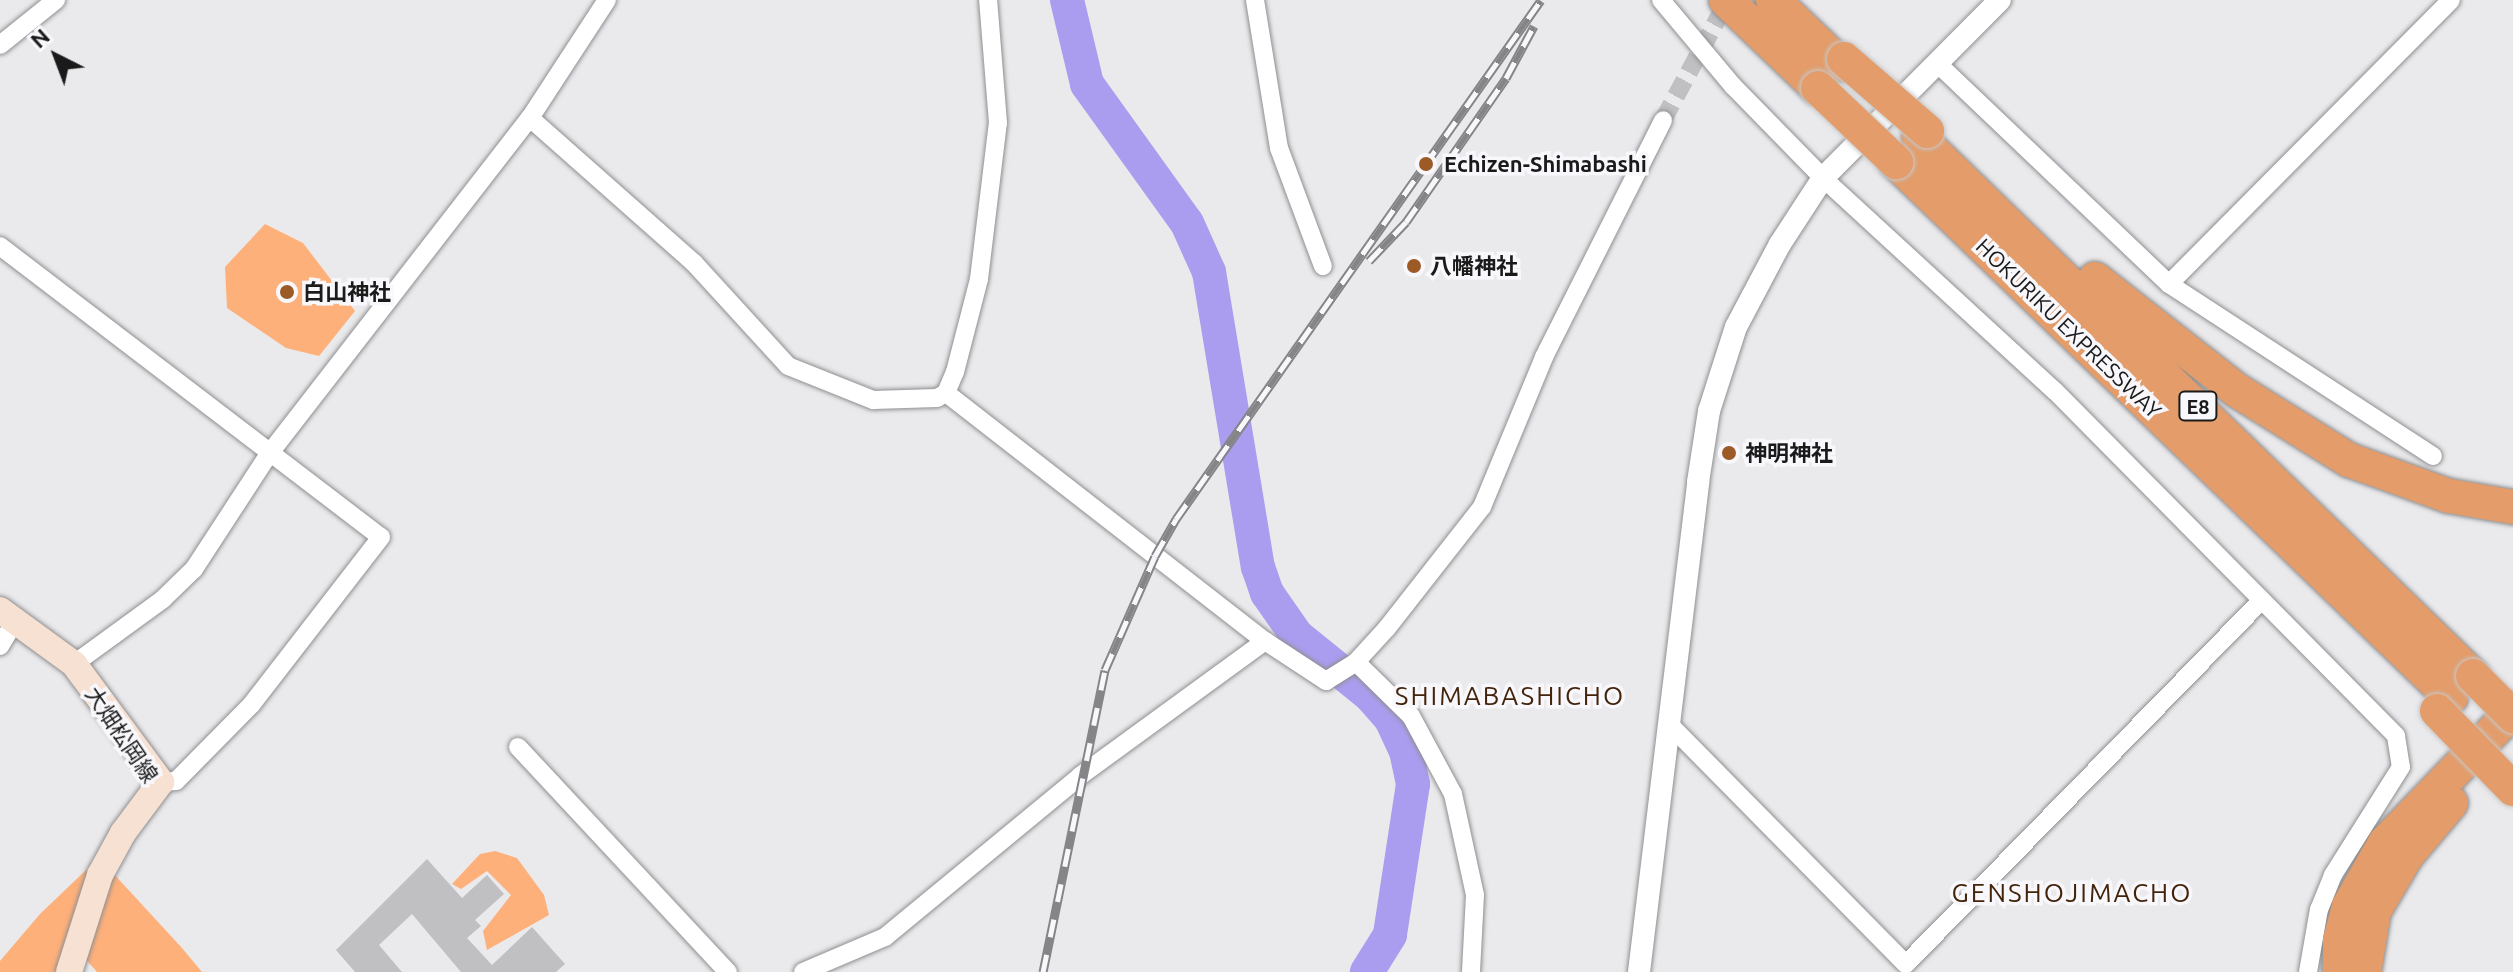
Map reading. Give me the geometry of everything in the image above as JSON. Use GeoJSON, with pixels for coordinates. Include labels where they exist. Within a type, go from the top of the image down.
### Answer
{"type":"FeatureCollection","features":[{"type":"Feature","properties":{"kind":"highway","name":"HOKURIKU EXPRESSWAY"},"geometry":{"type":"LineString","coordinates":[[1726,0],[1834,70]]}},
{"type":"Feature","properties":{"kind":"highway","name":"HOKURIKU EXPRESSWAY"},"geometry":{"type":"LineString","coordinates":[[1774,0],[1834,70],[1914,143],[2454,695],[2513,760]]}},
{"type":"Feature","properties":{"kind":"highway","name":"HOKURIKU EXPRESSWAY"},"geometry":{"type":"LineString","coordinates":[[1914,143],[2182,436],[2454,695],[2513,713]]}},
{"type":"Feature","properties":{"kind":"highway"},"geometry":{"type":"LineString","coordinates":[[1914,143],[2164,336],[2308,436],[2397,479],[2513,507]]}},
{"type":"Feature","properties":{"kind":"highway"},"geometry":{"type":"LineString","coordinates":[[2454,695],[2513,789]]}},
{"type":"Feature","properties":{"kind":"highway"},"geometry":{"type":"LineString","coordinates":[[2340,972],[2340,940],[2349,906],[2385,843],[2513,713]]}},
{"type":"Feature","properties":{"kind":"highway"},"geometry":{"type":"LineString","coordinates":[[2364,972],[2367,939],[2389,883],[2434,822],[2513,740]]}},
{"type":"Feature","properties":{"kind":"main road","name":"大畑松岡線"},"geometry":{"type":"LineString","coordinates":[[8,615],[74,664],[161,782],[123,833],[100,875],[69,972]]}},
{"type":"Feature","properties":{"kind":"street"},"geometry":{"type":"LineString","coordinates":[[0,45],[56,0]]}},
{"type":"Feature","properties":{"kind":"street"},"geometry":{"type":"LineString","coordinates":[[74,664],[163,599],[194,569],[269,454],[530,118],[607,0]]}},
{"type":"Feature","properties":{"kind":"street"},"geometry":{"type":"LineString","coordinates":[[530,118],[694,263],[788,366],[873,400],[937,398],[946,393],[979,279],[998,123],[988,0]]}},
{"type":"Feature","properties":{"kind":"street"},"geometry":{"type":"LineString","coordinates":[[1255,0],[1279,148],[1323,266]]}},
{"type":"Feature","properties":{"kind":"street"},"geometry":{"type":"LineString","coordinates":[[1661,0],[1733,86],[1823,178],[2055,391],[2260,602],[2385,723],[2401,749],[2394,785],[2333,875],[2319,909],[2308,972]]}},
{"type":"Feature","properties":{"kind":"street"},"geometry":{"type":"LineString","coordinates":[[1639,972],[1713,399],[1736,327],[1780,244],[1823,178],[2000,0]]}},
{"type":"Feature","properties":{"kind":"street"},"geometry":{"type":"LineString","coordinates":[[2169,284],[2451,0]]}},
{"type":"Feature","properties":{"kind":"street"},"geometry":{"type":"LineString","coordinates":[[1937,63],[2169,284],[2433,456]]}},
{"type":"Feature","properties":{"kind":"street"},"geometry":{"type":"LineString","coordinates":[[946,393],[1265,641],[1326,681],[1346,668],[1451,552],[1482,507],[1537,371],[1663,120]]}},
{"type":"Feature","properties":{"kind":"street"},"geometry":{"type":"LineString","coordinates":[[0,246],[381,537],[252,704],[176,781],[161,782]]}},
{"type":"Feature","properties":{"kind":"street"},"geometry":{"type":"LineString","coordinates":[[1669,724],[1906,964],[2260,602]]}},
{"type":"Feature","properties":{"kind":"street"},"geometry":{"type":"LineString","coordinates":[[0,646],[8,615]]}},
{"type":"Feature","properties":{"kind":"street"},"geometry":{"type":"LineString","coordinates":[[803,972],[885,937],[1080,776],[1265,641]]}},
{"type":"Feature","properties":{"kind":"street"},"geometry":{"type":"LineString","coordinates":[[1346,668],[1411,716],[1453,794],[1475,895],[1471,972]]}},
{"type":"Feature","properties":{"kind":"street"},"geometry":{"type":"LineString","coordinates":[[518,747],[728,972]]}},
{"type":"Feature","properties":{"kind":"shaded area"},"geometry":{"type":"Polygon","coordinates":[[[265,224],[303,243],[355,311],[319,356],[286,348],[227,308],[225,267],[265,224]]]}},
{"type":"Feature","properties":{"kind":"shaded area"},"geometry":{"type":"Polygon","coordinates":[[[495,851],[517,858],[544,895],[549,915],[487,950],[483,931],[511,895],[487,871],[461,889],[452,884],[480,854],[495,851]]]}},
{"type":"Feature","properties":{"kind":"shaded area"},"geometry":{"type":"Polygon","coordinates":[[[86,870],[91,874],[60,972],[0,972],[0,961],[40,914],[86,870]]]}},
{"type":"Feature","properties":{"kind":"shaded area"},"geometry":{"type":"Polygon","coordinates":[[[112,872],[202,972],[97,972],[82,955],[112,872]]]}},
{"type":"Feature","properties":{"kind":"building"},"geometry":{"type":"Polygon","coordinates":[[[427,859],[462,898],[487,875],[504,894],[475,920],[481,926],[467,938],[492,965],[532,927],[565,964],[556,972],[461,972],[412,914],[379,945],[402,972],[355,972],[336,950],[427,859]]]}},
{"type":"Feature","properties":{"kind":"waterway"},"geometry":{"type":"LineString","coordinates":[[1067,0],[1087,84],[1187,223],[1209,272],[1258,567],[1267,593],[1297,636],[1371,696],[1391,719],[1406,751],[1413,784],[1390,935],[1367,972]]}},
{"type":"Feature","properties":{"kind":"tunnel"},"geometry":{"type":"LineString","coordinates":[[1663,120],[1728,0]]}},
{"type":"Feature","properties":{"kind":"railway"},"geometry":{"type":"LineString","coordinates":[[1043,972],[1105,670],[1155,556],[1176,519],[1541,0]]}},
{"type":"Feature","properties":{"kind":"railway"},"geometry":{"type":"LineString","coordinates":[[1369,261],[1406,222],[1506,78],[1534,26]]}},
{"type":"Feature","properties":{"kind":"place","name":"Echizen-Shimabashi"},"geometry":{"type":"Point","coordinates":[1426,164]}},
{"type":"Feature","properties":{"kind":"place","name":"八幡神社"},"geometry":{"type":"Point","coordinates":[1414,266]}},
{"type":"Feature","properties":{"kind":"place","name":"白山神社"},"geometry":{"type":"Point","coordinates":[287,292]}},
{"type":"Feature","properties":{"kind":"place","name":"神明神社"},"geometry":{"type":"Point","coordinates":[1729,453]}},
{"type":"Feature","properties":{"kind":"district","name":"SHIMABASHICHO"},"geometry":{"type":"Point","coordinates":[1510,696]}},
{"type":"Feature","properties":{"kind":"district","name":"GENSHOJIMACHO"},"geometry":{"type":"Point","coordinates":[2072,893]}}]}
